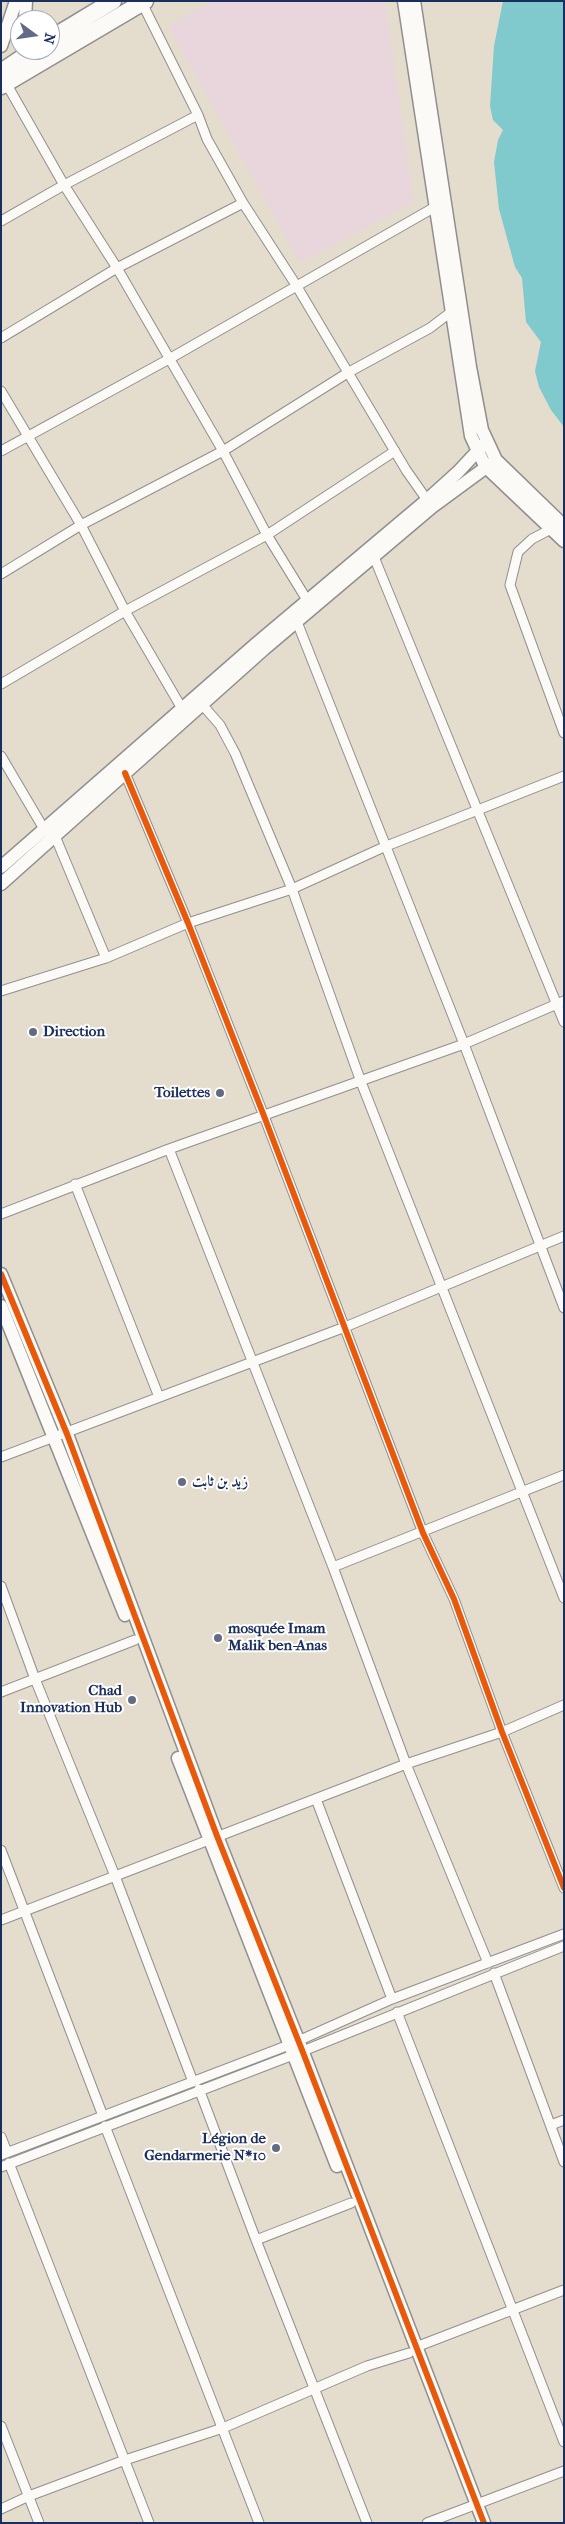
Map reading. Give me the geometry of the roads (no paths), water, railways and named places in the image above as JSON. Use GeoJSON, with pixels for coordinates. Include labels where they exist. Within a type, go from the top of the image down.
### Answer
{"type":"FeatureCollection","features":[{"type":"Feature","properties":{"kind":"highway"},"geometry":{"type":"LineString","coordinates":[[60,33],[113,1]]}},
{"type":"Feature","properties":{"kind":"highway"},"geometry":{"type":"LineString","coordinates":[[3,80],[144,2]]}},
{"type":"Feature","properties":{"kind":"highway"},"geometry":{"type":"LineString","coordinates":[[3,80],[24,60]]}},
{"type":"Feature","properties":{"kind":"street"},"geometry":{"type":"LineString","coordinates":[[1,46],[16,1]]}},
{"type":"Feature","properties":{"kind":"street"},"geometry":{"type":"LineString","coordinates":[[404,1],[435,207],[444,232],[490,463]]}},
{"type":"Feature","properties":{"kind":"street"},"geometry":{"type":"LineString","coordinates":[[414,1],[444,232],[451,312],[468,422],[477,452],[557,528],[564,542]]}},
{"type":"Feature","properties":{"kind":"street"},"geometry":{"type":"LineString","coordinates":[[144,2],[198,115],[207,139],[243,203],[296,285],[395,452],[427,500]]}},
{"type":"Feature","properties":{"kind":"street"},"geometry":{"type":"LineString","coordinates":[[3,80],[64,185],[117,268],[222,451],[267,535],[308,600]]}},
{"type":"Feature","properties":{"kind":"street"},"geometry":{"type":"LineString","coordinates":[[1,221],[64,185],[198,115]]}},
{"type":"Feature","properties":{"kind":"street"},"geometry":{"type":"LineString","coordinates":[[1,338],[117,268],[243,203]]}},
{"type":"Feature","properties":{"kind":"street"},"geometry":{"type":"LineString","coordinates":[[1,451],[169,359],[435,207]]}},
{"type":"Feature","properties":{"kind":"street"},"geometry":{"type":"LineString","coordinates":[[1,574],[81,526],[222,451],[348,372],[430,328],[451,312]]}},
{"type":"Feature","properties":{"kind":"street"},"geometry":{"type":"LineString","coordinates":[[1,391],[29,435],[81,526],[125,611],[184,713]]}},
{"type":"Feature","properties":{"kind":"street"},"geometry":{"type":"LineString","coordinates":[[199,701],[308,600],[427,500],[486,442]]}},
{"type":"Feature","properties":{"kind":"street"},"geometry":{"type":"LineString","coordinates":[[1,684],[125,611],[267,535],[395,452]]}},
{"type":"Feature","properties":{"kind":"street"},"geometry":{"type":"LineString","coordinates":[[1,884],[49,833],[184,713],[374,558],[432,506],[490,463]]}},
{"type":"Feature","properties":{"kind":"street"},"geometry":{"type":"LineString","coordinates":[[557,528],[532,539],[518,552],[510,585],[564,733]]}},
{"type":"Feature","properties":{"kind":"street"},"geometry":{"type":"LineString","coordinates":[[374,558],[525,931],[560,1002],[564,1022]]}},
{"type":"Feature","properties":{"kind":"street"},"geometry":{"type":"LineString","coordinates":[[297,622],[384,846],[464,1044],[564,1308]]}},
{"type":"Feature","properties":{"kind":"street"},"geometry":{"type":"LineString","coordinates":[[199,701],[220,725],[235,752],[292,889],[361,1082],[564,1598]]}},
{"type":"Feature","properties":{"kind":"street"},"geometry":{"type":"LineString","coordinates":[[1,868],[125,773],[184,713]]}},
{"type":"Feature","properties":{"kind":"street"},"geometry":{"type":"LineString","coordinates":[[1,756],[49,833],[106,958]]}},
{"type":"Feature","properties":{"kind":"street"},"geometry":{"type":"LineString","coordinates":[[125,773],[188,923],[264,1116],[423,1533],[454,1599],[502,1732],[564,1888]]}},
{"type":"Feature","properties":{"kind":"street"},"geometry":{"type":"LineString","coordinates":[[1,991],[106,958],[188,923],[292,889],[384,846],[564,776]]}},
{"type":"Feature","properties":{"kind":"street"},"geometry":{"type":"LineString","coordinates":[[1,1214],[169,1148],[361,1082],[464,1044],[560,1002]]}},
{"type":"Feature","properties":{"kind":"street"},"geometry":{"type":"LineString","coordinates":[[169,1148],[254,1360],[406,1764],[488,1963]]}},
{"type":"Feature","properties":{"kind":"street"},"geometry":{"type":"LineString","coordinates":[[76,1184],[159,1397]]}},
{"type":"Feature","properties":{"kind":"street"},"geometry":{"type":"LineString","coordinates":[[1,1457],[67,1434],[254,1360],[345,1327],[564,1236]]}},
{"type":"Feature","properties":{"kind":"street"},"geometry":{"type":"LineString","coordinates":[[1,1274],[67,1434],[213,1838]]}},
{"type":"Feature","properties":{"kind":"street"},"geometry":{"type":"LineString","coordinates":[[1,1306],[75,1486],[295,2047],[473,2506],[476,2523]]}},
{"type":"Feature","properties":{"kind":"street"},"geometry":{"type":"LineString","coordinates":[[333,1567],[423,1533],[521,1490],[564,1475]]}},
{"type":"Feature","properties":{"kind":"street"},"geometry":{"type":"LineString","coordinates":[[1,1586],[256,2240],[316,2388],[367,2523]]}},
{"type":"Feature","properties":{"kind":"street"},"geometry":{"type":"LineString","coordinates":[[1,1692],[135,1640]]}},
{"type":"Feature","properties":{"kind":"street"},"geometry":{"type":"LineString","coordinates":[[1,1920],[406,1764],[502,1732],[564,1705]]}},
{"type":"Feature","properties":{"kind":"street"},"geometry":{"type":"LineString","coordinates":[[316,1799],[392,1999]]}},
{"type":"Feature","properties":{"kind":"street"},"geometry":{"type":"LineString","coordinates":[[1,1850],[103,2116]]}},
{"type":"Feature","properties":{"kind":"street"},"geometry":{"type":"LineString","coordinates":[[295,2047],[392,1999],[564,1934]]}},
{"type":"Feature","properties":{"kind":"street"},"geometry":{"type":"LineString","coordinates":[[149,2523],[5,2165],[105,2126],[196,2086],[295,2047],[397,2012],[564,1946]]}},
{"type":"Feature","properties":{"kind":"street"},"geometry":{"type":"LineString","coordinates":[[494,1973],[564,2162]]}},
{"type":"Feature","properties":{"kind":"street"},"geometry":{"type":"LineString","coordinates":[[397,2012],[564,2442]]}},
{"type":"Feature","properties":{"kind":"street"},"geometry":{"type":"LineString","coordinates":[[295,2047],[352,2203],[412,2350]]}},
{"type":"Feature","properties":{"kind":"street"},"geometry":{"type":"LineString","coordinates":[[1,2137],[4,2154],[103,2116],[196,2086]]}},
{"type":"Feature","properties":{"kind":"street"},"geometry":{"type":"LineString","coordinates":[[551,2125],[564,2120]]}},
{"type":"Feature","properties":{"kind":"street"},"geometry":{"type":"LineString","coordinates":[[105,2126],[259,2523]]}},
{"type":"Feature","properties":{"kind":"street"},"geometry":{"type":"LineString","coordinates":[[256,2240],[352,2203]]}},
{"type":"Feature","properties":{"kind":"street"},"geometry":{"type":"LineString","coordinates":[[1,2509],[29,2496],[125,2460],[222,2428],[368,2366],[564,2290]]}},
{"type":"Feature","properties":{"kind":"street"},"geometry":{"type":"LineString","coordinates":[[1,2426],[39,2523]]}},
{"type":"Feature","properties":{"kind":"street"},"geometry":{"type":"LineString","coordinates":[[427,2523],[564,2471]]}},
{"type":"Feature","properties":{"kind":"street"},"geometry":{"type":"LineString","coordinates":[[473,2506],[484,2523]]}},
{"type":"Feature","properties":{"kind":"water"},"geometry":{"type":"Polygon","coordinates":[[[503,1],[564,1],[564,427],[551,410],[539,387],[535,371],[541,342],[526,322],[522,278],[515,267],[499,209],[494,162],[498,140],[503,130],[493,120],[490,106],[494,46],[503,1]]]}},
{"type":"Feature","properties":{"kind":"place","name":"Direction"},"geometry":{"type":"Point","coordinates":[33,1032]}},
{"type":"Feature","properties":{"kind":"place","name":"Toilettes"},"geometry":{"type":"Point","coordinates":[220,1093]}},
{"type":"Feature","properties":{"kind":"place","name":"زيد بن ثابت"},"geometry":{"type":"Point","coordinates":[182,1482]}},
{"type":"Feature","properties":{"kind":"place","name":"mosquée Imam Malik ben-Anas"},"geometry":{"type":"Point","coordinates":[218,1638]}},
{"type":"Feature","properties":{"kind":"place","name":"Chad Innovation Hub"},"geometry":{"type":"Point","coordinates":[132,1700]}},
{"type":"Feature","properties":{"kind":"place","name":"Légion de Gendarmerie N*10"},"geometry":{"type":"Point","coordinates":[276,2148]}}]}
